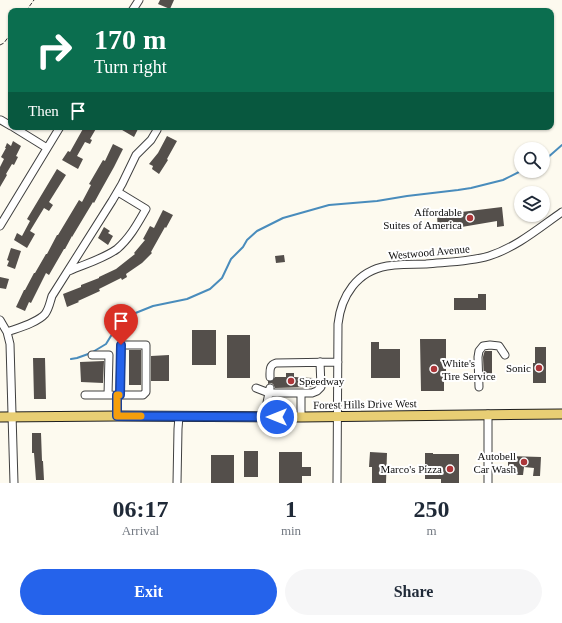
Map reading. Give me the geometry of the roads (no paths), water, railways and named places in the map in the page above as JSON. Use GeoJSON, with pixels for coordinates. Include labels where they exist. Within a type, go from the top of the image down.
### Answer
{"type":"FeatureCollection","features":[{"type":"Feature","properties":{"kind":"main road","name":"Forest Hills Drive West"},"geometry":{"type":"LineString","coordinates":[[0,417],[338,417],[562,414]]}},
{"type":"Feature","properties":{"kind":"street"},"geometry":{"type":"LineString","coordinates":[[1,120],[8,124]]}},
{"type":"Feature","properties":{"kind":"street"},"geometry":{"type":"LineString","coordinates":[[17,130],[47,148]]}},
{"type":"Feature","properties":{"kind":"street"},"geometry":{"type":"LineString","coordinates":[[0,226],[58,130]]}},
{"type":"Feature","properties":{"kind":"street"},"geometry":{"type":"LineString","coordinates":[[7,332],[33,322],[44,315],[52,296],[118,192],[136,156],[151,140],[157,130]]}},
{"type":"Feature","properties":{"kind":"street"},"geometry":{"type":"LineString","coordinates":[[68,271],[101,258],[115,250],[128,237],[137,224],[146,208],[118,192]]}},
{"type":"Feature","properties":{"kind":"street","name":"Westwood Avenue"},"geometry":{"type":"LineString","coordinates":[[337,483],[338,324],[341,306],[349,290],[362,277],[372,271],[386,266],[454,262],[477,259],[495,254],[515,245],[562,212]]}},
{"type":"Feature","properties":{"kind":"street"},"geometry":{"type":"LineString","coordinates":[[0,320],[7,332],[10,344],[14,483]]}},
{"type":"Feature","properties":{"kind":"street"},"geometry":{"type":"LineString","coordinates":[[85,395],[108,395],[118,395],[143,395],[146,392],[146,345],[121,345],[118,395],[117,416]]}},
{"type":"Feature","properties":{"kind":"street"},"geometry":{"type":"LineString","coordinates":[[479,387],[478,357],[479,351],[483,346],[499,346],[505,355]]}},
{"type":"Feature","properties":{"kind":"street"},"geometry":{"type":"LineString","coordinates":[[92,355],[109,356],[108,395]]}},
{"type":"Feature","properties":{"kind":"street"},"geometry":{"type":"LineString","coordinates":[[256,388],[301,393],[312,393],[317,391],[321,387],[320,362]]}},
{"type":"Feature","properties":{"kind":"street"},"geometry":{"type":"LineString","coordinates":[[270,377],[270,367],[276,363],[338,362]]}},
{"type":"Feature","properties":{"kind":"street"},"geometry":{"type":"LineString","coordinates":[[264,417],[269,390]]}},
{"type":"Feature","properties":{"kind":"street"},"geometry":{"type":"LineString","coordinates":[[301,393],[301,417]]}},
{"type":"Feature","properties":{"kind":"street"},"geometry":{"type":"LineString","coordinates":[[488,414],[488,483]]}},
{"type":"Feature","properties":{"kind":"street"},"geometry":{"type":"LineString","coordinates":[[177,483],[179,416]]}},
{"type":"Feature","properties":{"kind":"waterway"},"geometry":{"type":"LineString","coordinates":[[550,156],[562,145]]}},
{"type":"Feature","properties":{"kind":"waterway"},"geometry":{"type":"LineString","coordinates":[[71,359],[91,353],[106,344],[114,331],[133,314],[153,306],[187,299],[210,289],[222,278],[231,259],[243,247],[247,240],[257,231],[283,218],[329,205],[377,201],[471,188],[503,180],[514,174]]}},
{"type":"Feature","properties":{"kind":"place","name":"Affordable Suites of America"},"geometry":{"type":"Point","coordinates":[470,218]}},
{"type":"Feature","properties":{"kind":"place","name":"Sonic"},"geometry":{"type":"Point","coordinates":[539,368]}},
{"type":"Feature","properties":{"kind":"place","name":"White's Tire Service"},"geometry":{"type":"Point","coordinates":[434,369]}},
{"type":"Feature","properties":{"kind":"place","name":"Speedway"},"geometry":{"type":"Point","coordinates":[291,381]}},
{"type":"Feature","properties":{"kind":"place","name":"Autobell Car Wash"},"geometry":{"type":"Point","coordinates":[524,462]}},
{"type":"Feature","properties":{"kind":"place","name":"Marco's Pizza"},"geometry":{"type":"Point","coordinates":[450,469]}}]}
